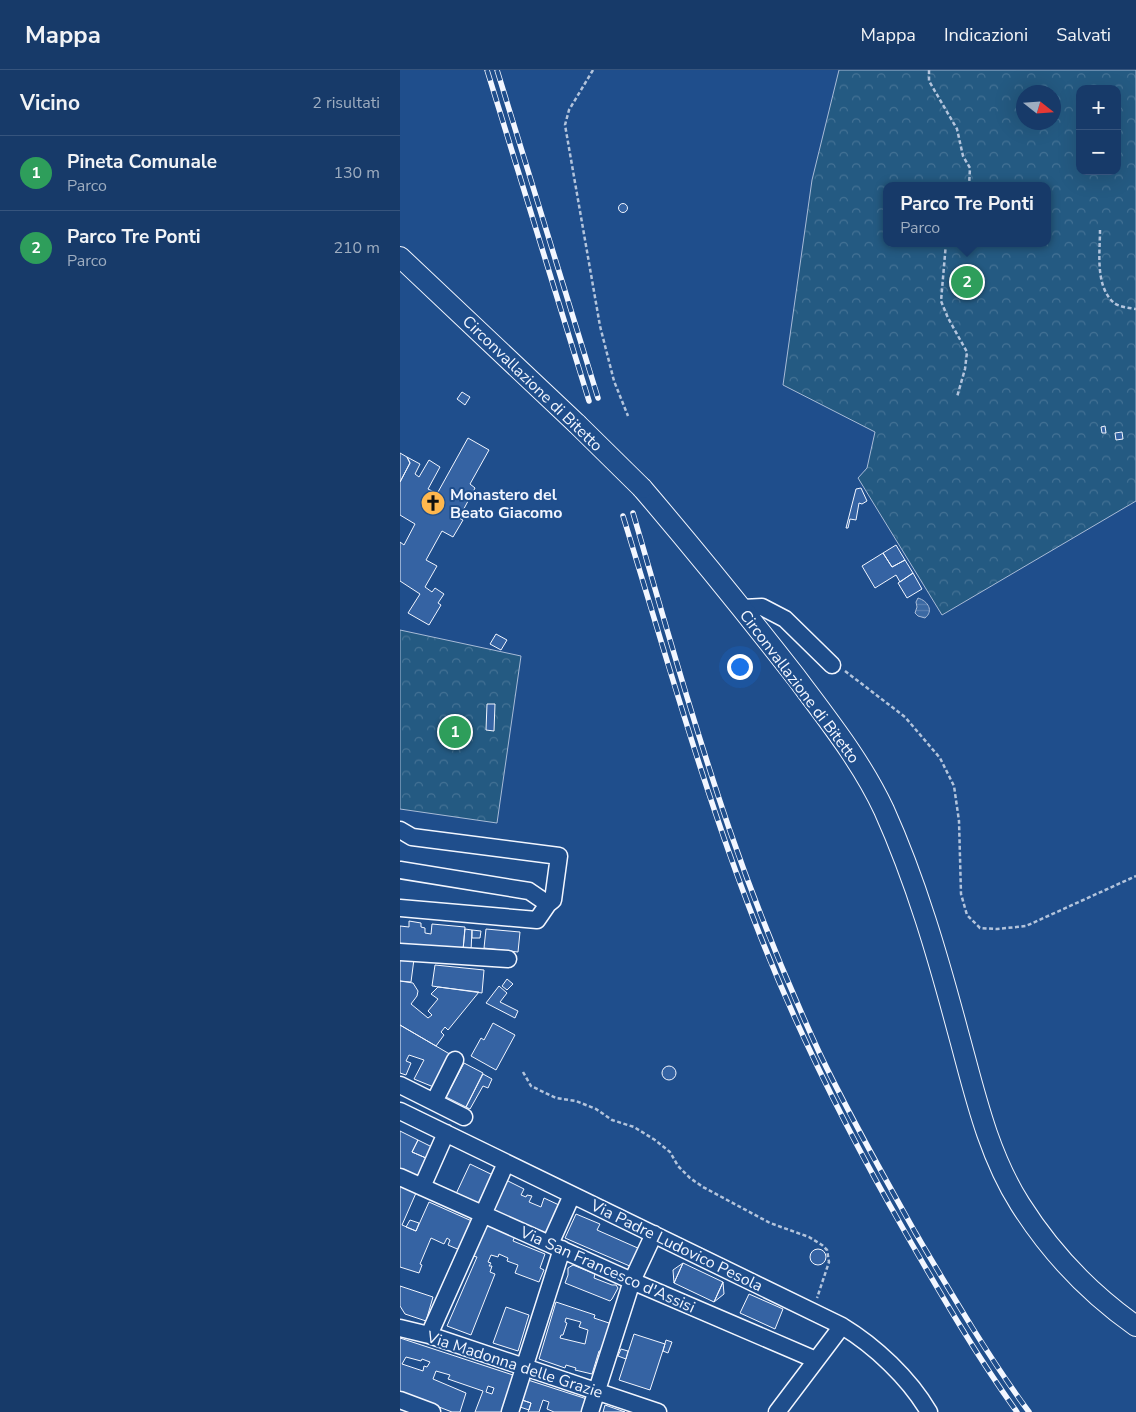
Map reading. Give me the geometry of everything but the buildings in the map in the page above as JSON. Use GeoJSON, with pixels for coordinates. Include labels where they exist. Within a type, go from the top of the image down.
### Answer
{"type":"FeatureCollection","features":[{"type":"Feature","properties":{"kind":"main road","name":"Circonvallazione di Bitetto"},"geometry":{"type":"LineString","coordinates":[[400,257],[642,488],[742,608],[854,756],[883,808],[906,863],[933,945],[976,1102],[995,1154],[1019,1202],[1047,1243],[1078,1278],[1136,1326]]}},
{"type":"Feature","properties":{"kind":"street"},"geometry":{"type":"LineString","coordinates":[[742,608],[762,607],[784,619],[832,664]]}},
{"type":"Feature","properties":{"kind":"street"},"geometry":{"type":"LineString","coordinates":[[400,830],[412,837],[559,856],[553,900],[537,920],[400,908]]}},
{"type":"Feature","properties":{"kind":"street"},"geometry":{"type":"LineString","coordinates":[[400,870],[529,891],[548,904]]}},
{"type":"Feature","properties":{"kind":"street"},"geometry":{"type":"LineString","coordinates":[[400,952],[508,959]]}},
{"type":"Feature","properties":{"kind":"street"},"geometry":{"type":"LineString","coordinates":[[434,1102],[455,1060]]}},
{"type":"Feature","properties":{"kind":"street"},"geometry":{"type":"LineString","coordinates":[[400,1085],[464,1117]]}},
{"type":"Feature","properties":{"kind":"street","name":"Via Padre Ludovico Pesola"},"geometry":{"type":"LineString","coordinates":[[400,1111],[842,1326],[860,1337],[874,1349],[905,1380],[929,1412]]}},
{"type":"Feature","properties":{"kind":"street"},"geometry":{"type":"LineString","coordinates":[[422,1187],[446,1134]]}},
{"type":"Feature","properties":{"kind":"street"},"geometry":{"type":"LineString","coordinates":[[429,1335],[506,1163]]}},
{"type":"Feature","properties":{"kind":"street","name":"Via San Francesco d'Assisi"},"geometry":{"type":"LineString","coordinates":[[400,1177],[632,1281],[816,1360]]}},
{"type":"Feature","properties":{"kind":"street"},"geometry":{"type":"LineString","coordinates":[[510,1412],[572,1195]]}},
{"type":"Feature","properties":{"kind":"street"},"geometry":{"type":"LineString","coordinates":[[590,1412],[632,1281],[654,1234]]}},
{"type":"Feature","properties":{"kind":"street"},"geometry":{"type":"LineString","coordinates":[[777,1412],[842,1326]]}},
{"type":"Feature","properties":{"kind":"street","name":"Via Madonna delle Grazie"},"geometry":{"type":"LineString","coordinates":[[400,1328],[429,1335],[658,1412]]}},
{"type":"Feature","properties":{"kind":"street"},"geometry":{"type":"LineString","coordinates":[[400,1400],[432,1412]]}},
{"type":"Feature","properties":{"kind":"path"},"geometry":{"type":"LineString","coordinates":[[593,70],[569,110],[564,124],[600,326],[614,381],[628,416]]}},
{"type":"Feature","properties":{"kind":"path"},"geometry":{"type":"LineString","coordinates":[[930,70],[929,81],[957,129],[963,156],[970,168],[969,182]]}},
{"type":"Feature","properties":{"kind":"path"},"geometry":{"type":"LineString","coordinates":[[1100,230],[1100,268],[1104,289],[1114,304],[1136,310]]}},
{"type":"Feature","properties":{"kind":"path"},"geometry":{"type":"LineString","coordinates":[[946,247],[941,301],[967,352],[965,370],[957,397]]}},
{"type":"Feature","properties":{"kind":"path"},"geometry":{"type":"LineString","coordinates":[[832,664],[851,674],[905,717],[940,758],[954,786],[959,821],[961,894],[967,916],[980,928],[997,929],[1026,926],[1136,876]]}},
{"type":"Feature","properties":{"kind":"path"},"geometry":{"type":"LineString","coordinates":[[523,1072],[531,1086],[556,1098],[576,1101],[596,1109],[612,1120],[634,1128],[656,1140],[670,1152],[678,1166],[690,1178],[703,1187],[770,1223],[809,1237],[822,1244],[828,1250],[829,1262],[813,1311]]}},
{"type":"Feature","properties":{"kind":"green space"},"geometry":{"type":"Polygon","coordinates":[[[839,70],[1136,70],[1136,501],[942,615],[858,478],[867,468],[875,432],[783,385],[812,180],[839,70]]]}},
{"type":"Feature","properties":{"kind":"green space"},"geometry":{"type":"Polygon","coordinates":[[[400,630],[521,656],[497,823],[400,809],[400,630]]]}},
{"type":"Feature","properties":{"kind":"shaded area"},"geometry":{"type":"Polygon","coordinates":[[[918,598],[925,601],[929,606],[928,615],[925,618],[915,613],[918,598]]]}},
{"type":"Feature","properties":{"kind":"railway"},"geometry":{"type":"LineString","coordinates":[[487,70],[589,401]]}},
{"type":"Feature","properties":{"kind":"railway"},"geometry":{"type":"LineString","coordinates":[[497,70],[598,398]]}},
{"type":"Feature","properties":{"kind":"railway"},"geometry":{"type":"LineString","coordinates":[[633,513],[692,712],[730,831],[761,915],[807,1025],[853,1120],[915,1232],[984,1346],[1029,1412]]}},
{"type":"Feature","properties":{"kind":"railway"},"geometry":{"type":"LineString","coordinates":[[623,516],[719,824],[756,925],[806,1043],[884,1195],[959,1324],[1017,1412]]}},
{"type":"Feature","properties":{"kind":"place","name":"Parco Tre Ponti"},"geometry":{"type":"Point","coordinates":[967,282]}},
{"type":"Feature","properties":{"kind":"place","name":"Monastero del Beato Giacomo"},"geometry":{"type":"Point","coordinates":[433,503]}},
{"type":"Feature","properties":{"kind":"place","name":"Pineta Comunale"},"geometry":{"type":"Point","coordinates":[455,732]}}]}
